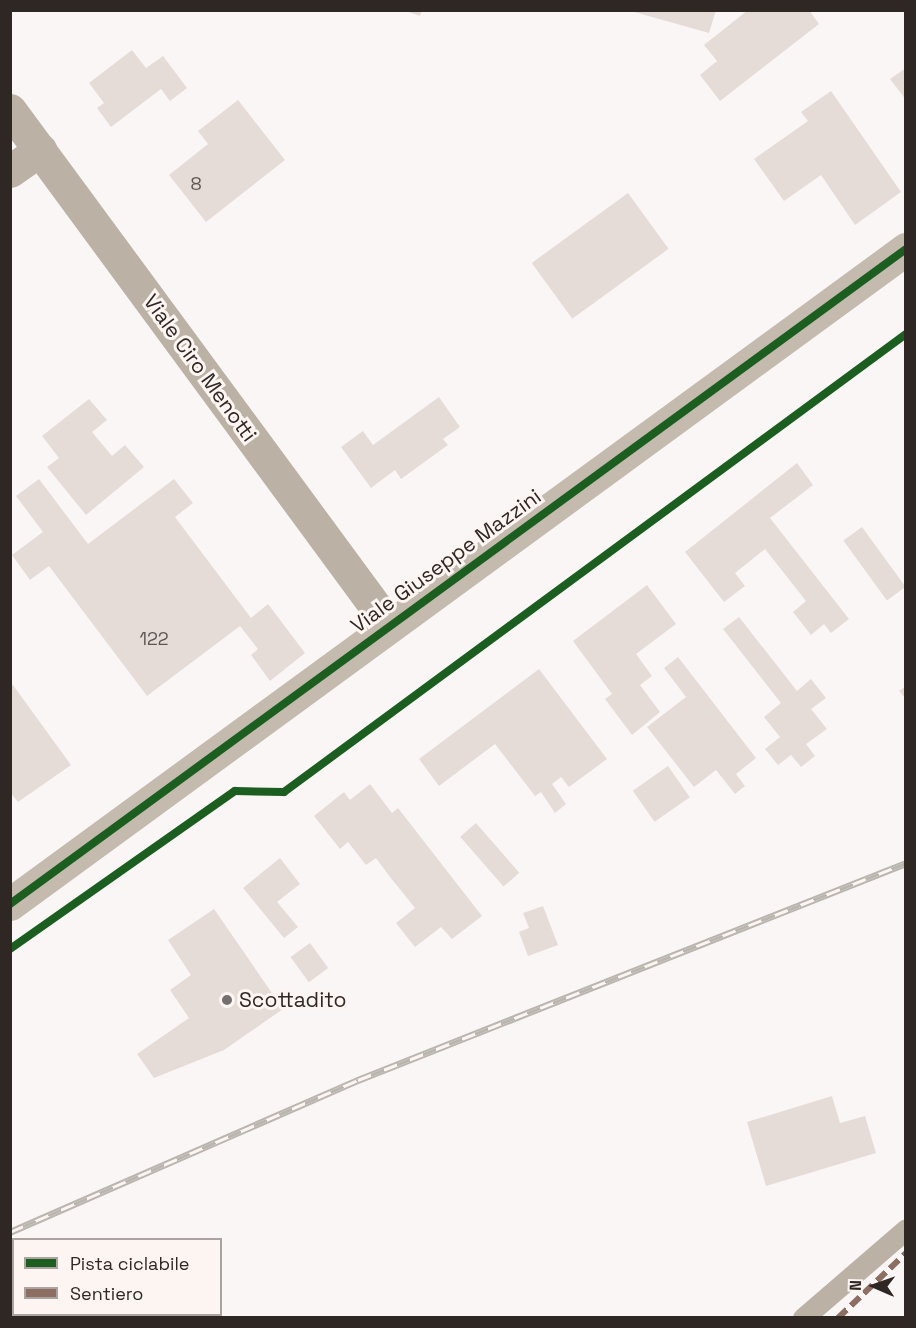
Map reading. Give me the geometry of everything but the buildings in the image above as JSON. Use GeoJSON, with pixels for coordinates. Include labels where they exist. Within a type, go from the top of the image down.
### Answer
{"type":"FeatureCollection","features":[{"type":"Feature","properties":{"kind":"street","name":"Viale Ciro Menotti"},"geometry":{"type":"LineString","coordinates":[[10,110],[389,625]]}},
{"type":"Feature","properties":{"kind":"street"},"geometry":{"type":"LineString","coordinates":[[10,171],[40,150]]}},
{"type":"Feature","properties":{"kind":"street","name":"Viale Giuseppe Mazzini"},"geometry":{"type":"LineString","coordinates":[[10,904],[906,249]]}},
{"type":"Feature","properties":{"kind":"lane"},"geometry":{"type":"LineString","coordinates":[[803,1317],[906,1229]]}},
{"type":"Feature","properties":{"kind":"railway"},"geometry":{"type":"LineString","coordinates":[[10,1232],[358,1080],[906,863]]}},
{"type":"Feature","properties":{"kind":"marked path"},"geometry":{"type":"LineString","coordinates":[[838,1318],[906,1253]]}},
{"type":"Feature","properties":{"kind":"cycle path"},"geometry":{"type":"LineString","coordinates":[[10,904],[906,249]]}},
{"type":"Feature","properties":{"kind":"cycle path"},"geometry":{"type":"LineString","coordinates":[[10,949],[235,791],[284,792],[906,334]]}},
{"type":"Feature","properties":{"kind":"place","name":"Scottadito"},"geometry":{"type":"Point","coordinates":[227,1000]}}]}
